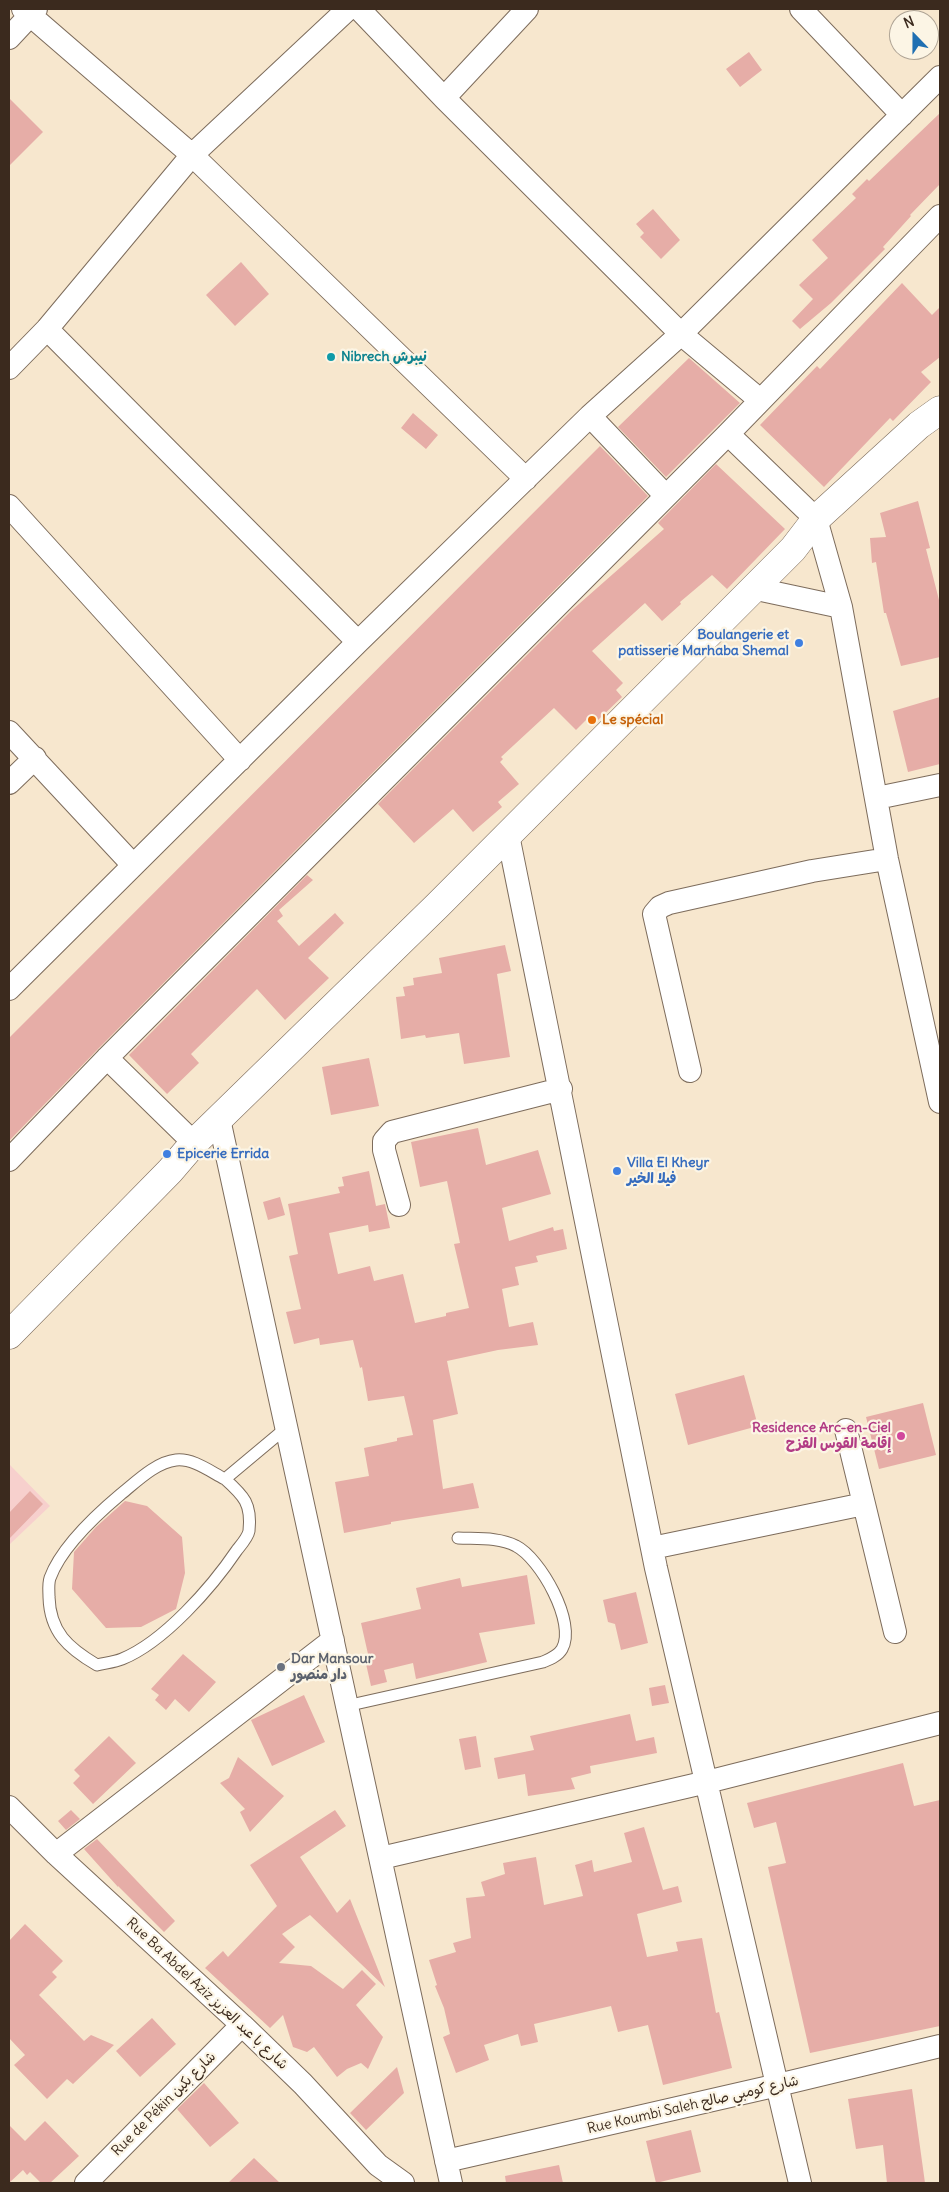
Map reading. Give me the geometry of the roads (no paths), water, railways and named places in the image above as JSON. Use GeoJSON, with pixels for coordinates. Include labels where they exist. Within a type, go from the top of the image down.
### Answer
{"type":"FeatureCollection","features":[{"type":"Feature","properties":{"kind":"street"},"geometry":{"type":"LineString","coordinates":[[9,368],[47,329],[192,155],[348,9]]}},
{"type":"Feature","properties":{"kind":"street"},"geometry":{"type":"LineString","coordinates":[[358,9],[444,98],[681,334],[760,400]]}},
{"type":"Feature","properties":{"kind":"street"},"geometry":{"type":"LineString","coordinates":[[444,98],[526,9]]}},
{"type":"Feature","properties":{"kind":"street"},"geometry":{"type":"LineString","coordinates":[[801,9],[902,115]]}},
{"type":"Feature","properties":{"kind":"street"},"geometry":{"type":"LineString","coordinates":[[9,38],[29,11],[192,155],[526,478]]}},
{"type":"Feature","properties":{"kind":"street"},"geometry":{"type":"LineString","coordinates":[[9,990],[358,642],[590,416],[681,334],[940,77]]}},
{"type":"Feature","properties":{"kind":"street"},"geometry":{"type":"LineString","coordinates":[[9,1160],[107,1058],[665,495],[728,434],[940,216]]}},
{"type":"Feature","properties":{"kind":"street"},"geometry":{"type":"LineString","coordinates":[[47,329],[358,642]]}},
{"type":"Feature","properties":{"kind":"street"},"geometry":{"type":"LineString","coordinates":[[9,1335],[170,1171],[194,1144],[508,835],[752,588],[793,549],[816,519],[919,426],[940,410]]}},
{"type":"Feature","properties":{"kind":"street"},"geometry":{"type":"LineString","coordinates":[[590,416],[665,495]]}},
{"type":"Feature","properties":{"kind":"street"},"geometry":{"type":"LineString","coordinates":[[728,434],[816,519],[841,607],[887,859],[940,1102]]}},
{"type":"Feature","properties":{"kind":"street"},"geometry":{"type":"LineString","coordinates":[[9,506],[240,760]]}},
{"type":"Feature","properties":{"kind":"street"},"geometry":{"type":"LineString","coordinates":[[752,588],[841,607]]}},
{"type":"Feature","properties":{"kind":"street"},"geometry":{"type":"LineString","coordinates":[[9,732],[133,865]]}},
{"type":"Feature","properties":{"kind":"street"},"geometry":{"type":"LineString","coordinates":[[9,783],[35,758]]}},
{"type":"Feature","properties":{"kind":"street"},"geometry":{"type":"LineString","coordinates":[[877,798],[940,785]]}},
{"type":"Feature","properties":{"kind":"street"},"geometry":{"type":"LineString","coordinates":[[508,835],[561,1089],[652,1548],[800,2183]]}},
{"type":"Feature","properties":{"kind":"street"},"geometry":{"type":"LineString","coordinates":[[690,1071],[654,914],[660,907],[669,903],[802,873],[887,859]]}},
{"type":"Feature","properties":{"kind":"street"},"geometry":{"type":"LineString","coordinates":[[107,1058],[194,1144]]}},
{"type":"Feature","properties":{"kind":"street"},"geometry":{"type":"LineString","coordinates":[[399,1205],[384,1150],[384,1141],[392,1132],[561,1089]]}},
{"type":"Feature","properties":{"kind":"street"},"geometry":{"type":"LineString","coordinates":[[220,1119],[451,2183]]}},
{"type":"Feature","properties":{"kind":"street"},"geometry":{"type":"LineString","coordinates":[[846,1430],[895,1632]]}},
{"type":"Feature","properties":{"kind":"street"},"geometry":{"type":"LineString","coordinates":[[652,1548],[864,1504]]}},
{"type":"Feature","properties":{"kind":"street"},"geometry":{"type":"LineString","coordinates":[[56,1854],[333,1640]]}},
{"type":"Feature","properties":{"kind":"street"},"geometry":{"type":"LineString","coordinates":[[381,1858],[707,1782],[940,1723]]}},
{"type":"Feature","properties":{"kind":"street","name":"Rue Ba Abdel Aziz شارع با عبد العزيز"},"geometry":{"type":"LineString","coordinates":[[9,1807],[56,1854],[242,2025],[303,2084],[378,2165],[403,2183]]}},
{"type":"Feature","properties":{"kind":"street","name":"Rue de Pékin شارع بكين"},"geometry":{"type":"LineString","coordinates":[[86,2183],[242,2025]]}},
{"type":"Feature","properties":{"kind":"street","name":"Rue Koumbi Saleh شارع كومبي صالح"},"geometry":{"type":"LineString","coordinates":[[446,2161],[940,2046]]}},
{"type":"Feature","properties":{"kind":"lane"},"geometry":{"type":"LineString","coordinates":[[225,1479],[286,1428]]}},
{"type":"Feature","properties":{"kind":"lane"},"geometry":{"type":"LineString","coordinates":[[177,1460],[202,1466],[225,1479],[243,1495],[249,1513],[249,1533],[226,1567],[192,1606],[154,1640],[122,1659],[96,1665],[76,1653],[56,1630],[49,1608],[49,1580],[63,1554],[103,1509],[164,1463],[177,1460]]}},
{"type":"Feature","properties":{"kind":"lane"},"geometry":{"type":"LineString","coordinates":[[346,1706],[543,1662],[554,1658],[562,1650],[565,1640],[564,1624],[550,1585],[540,1567],[516,1546],[504,1542],[458,1538]]}},
{"type":"Feature","properties":{"kind":"place","name":"Nibrech نيبرش"},"geometry":{"type":"Point","coordinates":[331,357]}},
{"type":"Feature","properties":{"kind":"place","name":"Boulangerie et patisserie Marhaba Shemal"},"geometry":{"type":"Point","coordinates":[799,643]}},
{"type":"Feature","properties":{"kind":"place","name":"Le spécial"},"geometry":{"type":"Point","coordinates":[592,720]}},
{"type":"Feature","properties":{"kind":"place","name":"Epicerie Errida"},"geometry":{"type":"Point","coordinates":[167,1154]}},
{"type":"Feature","properties":{"kind":"place","name":"Villa El Kheyr فيلا الخير"},"geometry":{"type":"Point","coordinates":[617,1171]}},
{"type":"Feature","properties":{"kind":"place","name":"Residence Arc-en-Ciel إقامة القوس القزح"},"geometry":{"type":"Point","coordinates":[901,1436]}},
{"type":"Feature","properties":{"kind":"place","name":"Dar Mansour دار منصور"},"geometry":{"type":"Point","coordinates":[281,1667]}}]}
